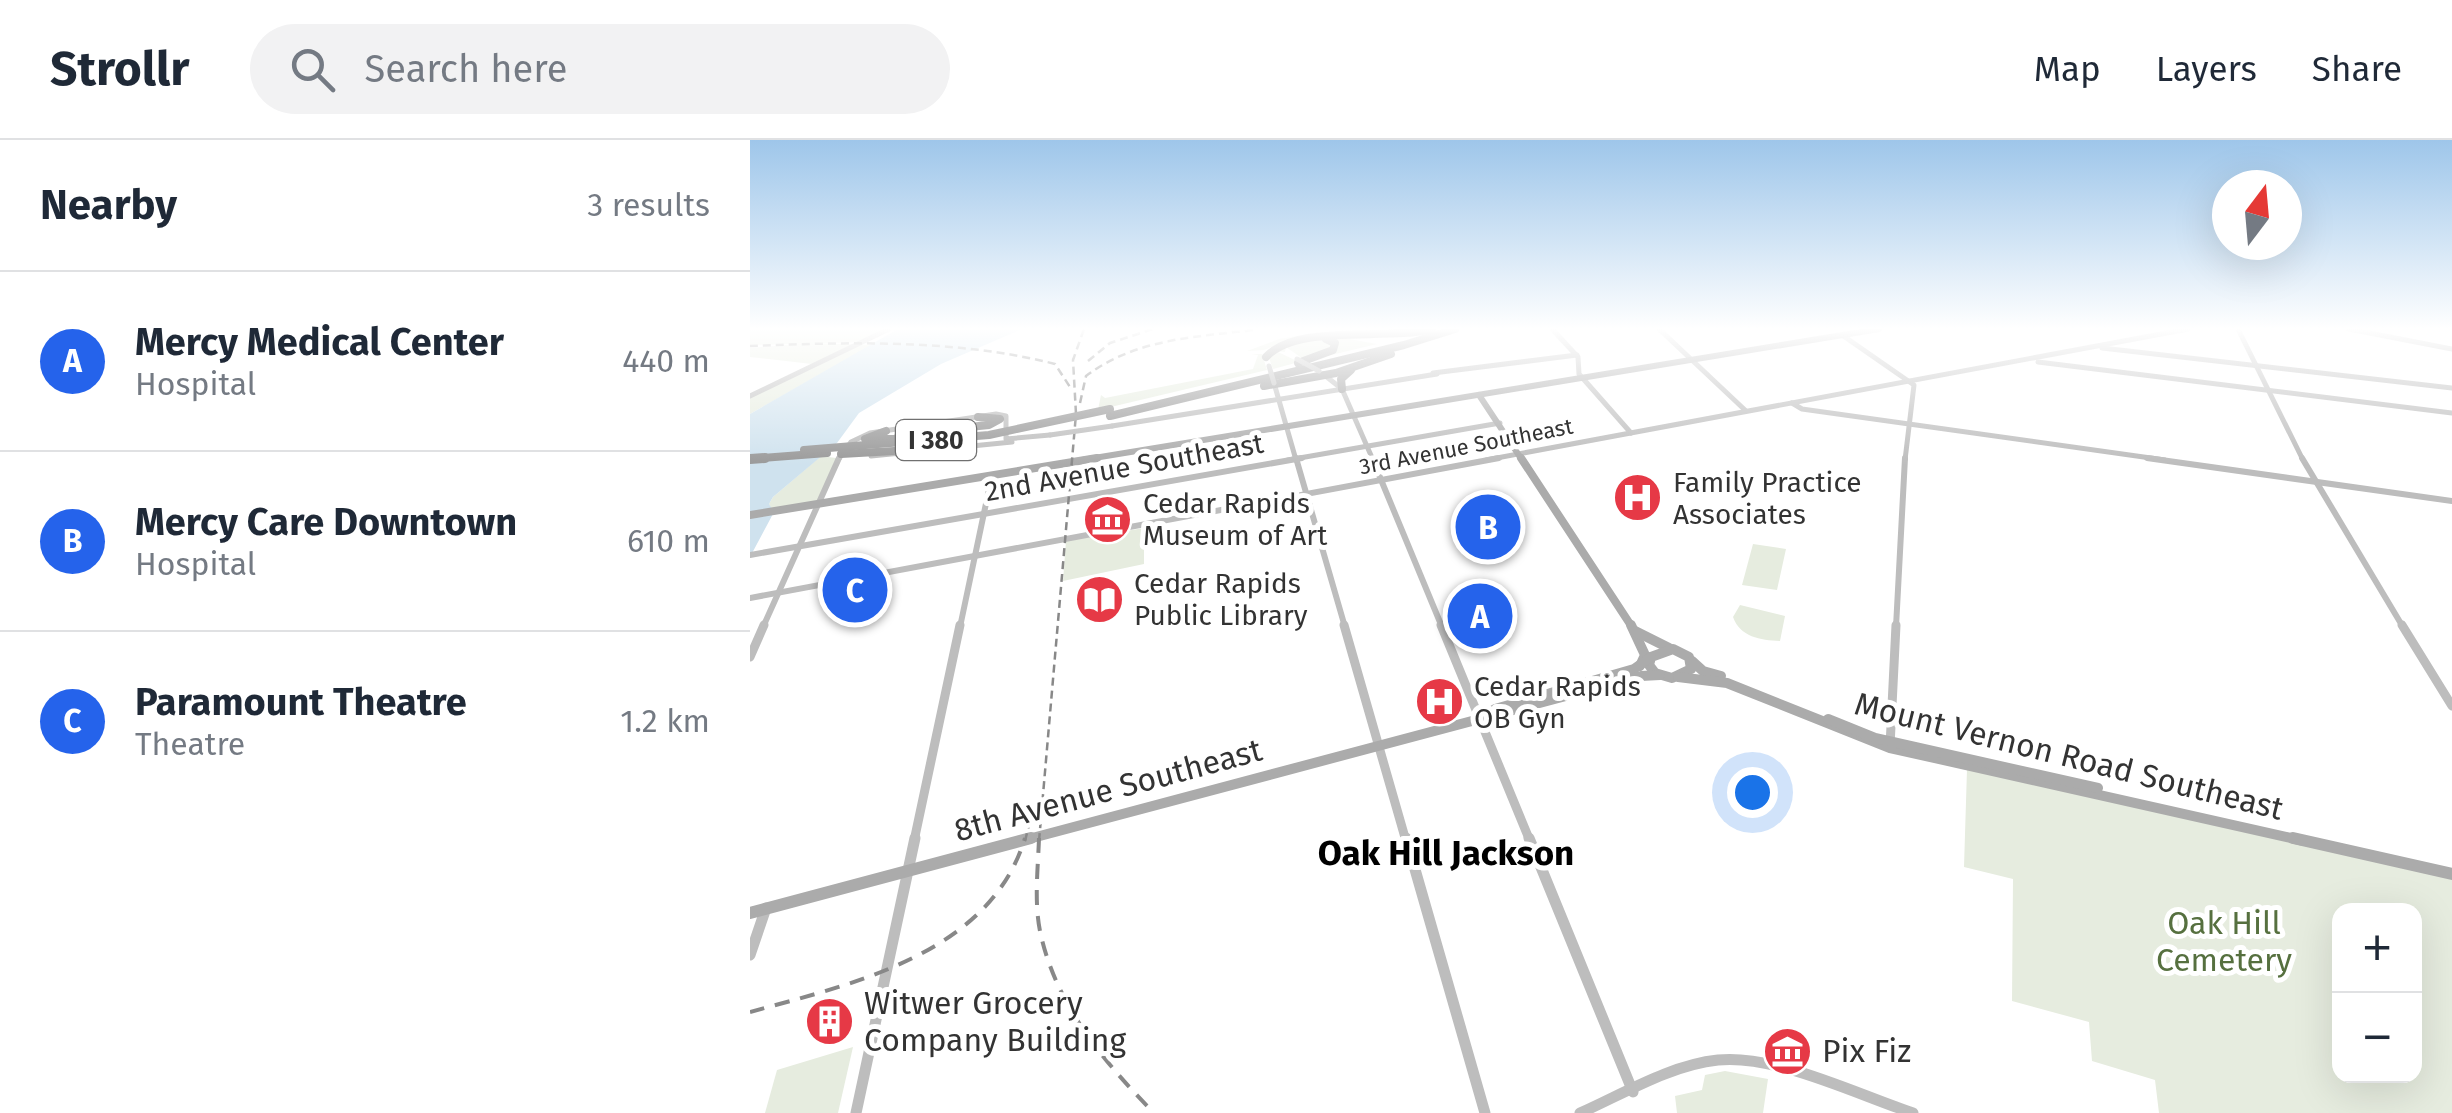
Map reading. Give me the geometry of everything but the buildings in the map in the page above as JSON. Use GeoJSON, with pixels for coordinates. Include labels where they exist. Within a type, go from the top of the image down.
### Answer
{"type":"FeatureCollection","features":[{"type":"Feature","properties":{"kind":"highway"},"geometry":{"type":"LineString","coordinates":[[1249,377],[1258,374]]}},
{"type":"Feature","properties":{"kind":"highway","name":"I 380"},"geometry":{"type":"LineString","coordinates":[[1112,416],[1260,374]]}},
{"type":"Feature","properties":{"kind":"highway","name":"I 380"},"geometry":{"type":"LineString","coordinates":[[750,457],[974,437],[1063,424],[1112,416],[1282,374]]}},
{"type":"Feature","properties":{"kind":"highway"},"geometry":{"type":"LineString","coordinates":[[1112,416],[1255,387],[1276,390],[1319,374]]}},
{"type":"Feature","properties":{"kind":"highway"},"geometry":{"type":"LineString","coordinates":[[1342,389],[1346,374]]}},
{"type":"Feature","properties":{"kind":"highway"},"geometry":{"type":"LineString","coordinates":[[804,450],[981,422],[1003,427]]}},
{"type":"Feature","properties":{"kind":"highway","name":"I 380"},"geometry":{"type":"LineString","coordinates":[[750,457],[984,440],[1063,424]]}},
{"type":"Feature","properties":{"kind":"highway"},"geometry":{"type":"LineString","coordinates":[[853,441],[1063,424]]}},
{"type":"Feature","properties":{"kind":"highway"},"geometry":{"type":"LineString","coordinates":[[841,454],[991,442],[1063,424]]}},
{"type":"Feature","properties":{"kind":"highway"},"geometry":{"type":"LineString","coordinates":[[886,431],[866,440],[899,439]]}},
{"type":"Feature","properties":{"kind":"main road"},"geometry":{"type":"LineString","coordinates":[[750,396],[795,374]]}},
{"type":"Feature","properties":{"kind":"main road"},"geometry":{"type":"LineString","coordinates":[[1271,374],[1485,1113]]}},
{"type":"Feature","properties":{"kind":"main road"},"geometry":{"type":"LineString","coordinates":[[1325,374],[1342,389],[1354,416],[1633,1092]]}},
{"type":"Feature","properties":{"kind":"main road"},"geometry":{"type":"LineString","coordinates":[[841,454],[915,454],[994,445],[1050,435],[1112,416],[1276,390],[1342,389],[1434,374]]}},
{"type":"Feature","properties":{"kind":"main road"},"geometry":{"type":"LineString","coordinates":[[1580,374],[1630,433]]}},
{"type":"Feature","properties":{"kind":"main road"},"geometry":{"type":"LineString","coordinates":[[750,516],[1604,374]]}},
{"type":"Feature","properties":{"kind":"main road"},"geometry":{"type":"LineString","coordinates":[[1710,374],[1746,412]]}},
{"type":"Feature","properties":{"kind":"main road"},"geometry":{"type":"LineString","coordinates":[[1890,744],[1907,424],[1914,386],[1900,374]]}},
{"type":"Feature","properties":{"kind":"main road","name":"3rd Avenue Southeast"},"geometry":{"type":"LineString","coordinates":[[750,598],[1949,374]]}},
{"type":"Feature","properties":{"kind":"main road"},"geometry":{"type":"LineString","coordinates":[[2143,374],[2452,413]]}},
{"type":"Feature","properties":{"kind":"main road"},"geometry":{"type":"LineString","coordinates":[[2260,374],[2314,482],[2452,706]]}},
{"type":"Feature","properties":{"kind":"main road"},"geometry":{"type":"LineString","coordinates":[[2328,374],[2452,389]]}},
{"type":"Feature","properties":{"kind":"main road"},"geometry":{"type":"LineString","coordinates":[[1478,395],[1477,400],[1652,656]]}},
{"type":"Feature","properties":{"kind":"main road"},"geometry":{"type":"LineString","coordinates":[[1792,403],[1802,409],[2452,501]]}},
{"type":"Feature","properties":{"kind":"main road"},"geometry":{"type":"LineString","coordinates":[[831,446],[886,431],[981,422],[1002,414],[1006,416],[994,445]]}},
{"type":"Feature","properties":{"kind":"main road","name":"2nd Avenue Southeast"},"geometry":{"type":"LineString","coordinates":[[753,555],[1497,424]]}},
{"type":"Feature","properties":{"kind":"main road"},"geometry":{"type":"LineString","coordinates":[[1003,427],[1007,439],[1050,435]]}},
{"type":"Feature","properties":{"kind":"main road"},"geometry":{"type":"LineString","coordinates":[[750,657],[841,454],[853,441]]}},
{"type":"Feature","properties":{"kind":"main road"},"geometry":{"type":"LineString","coordinates":[[856,1113],[991,477]]}},
{"type":"Feature","properties":{"kind":"main road"},"geometry":{"type":"LineString","coordinates":[[1636,634],[1685,653],[1692,661],[1688,673],[1660,676],[1649,665],[1652,656]]}},
{"type":"Feature","properties":{"kind":"main road"},"geometry":{"type":"LineString","coordinates":[[1636,634],[1645,655],[1640,666]]}},
{"type":"Feature","properties":{"kind":"main road"},"geometry":{"type":"LineString","coordinates":[[1652,656],[1672,649]]}},
{"type":"Feature","properties":{"kind":"main road","name":"8th Avenue Southeast"},"geometry":{"type":"LineString","coordinates":[[1479,718],[1494,709],[1640,666],[1652,656]]}},
{"type":"Feature","properties":{"kind":"main road","name":"Mount Vernon Road Southeast"},"geometry":{"type":"LineString","coordinates":[[1692,661],[1703,670],[1890,744],[2024,770],[2452,872]]}},
{"type":"Feature","properties":{"kind":"main road"},"geometry":{"type":"LineString","coordinates":[[1592,691],[1612,676]]}},
{"type":"Feature","properties":{"kind":"main road","name":"8th Avenue Southeast"},"geometry":{"type":"LineString","coordinates":[[750,913],[1479,718],[1641,676],[1660,676]]}},
{"type":"Feature","properties":{"kind":"main road","name":"Mount Vernon Road Southeast"},"geometry":{"type":"LineString","coordinates":[[1678,677],[1727,683],[1890,744],[1954,762],[2452,872]]}},
{"type":"Feature","properties":{"kind":"main road"},"geometry":{"type":"LineString","coordinates":[[1528,708],[1568,693],[1570,688]]}},
{"type":"Feature","properties":{"kind":"main road"},"geometry":{"type":"LineString","coordinates":[[1954,762],[2024,770]]}},
{"type":"Feature","properties":{"kind":"main road"},"geometry":{"type":"LineString","coordinates":[[750,955],[766,908]]}},
{"type":"Feature","properties":{"kind":"main road"},"geometry":{"type":"LineString","coordinates":[[1580,1113],[1700,1064],[1738,1059],[1913,1113]]}},
{"type":"Feature","properties":{"kind":"green space"},"geometry":{"type":"Polygon","coordinates":[[[792,374],[820,374],[750,414],[750,396],[792,374]]]}},
{"type":"Feature","properties":{"kind":"green space"},"geometry":{"type":"Polygon","coordinates":[[[1225,374],[1248,374],[1098,410],[1101,395],[1105,398],[1225,374]]]}},
{"type":"Feature","properties":{"kind":"green space"},"geometry":{"type":"Polygon","coordinates":[[[821,456],[836,458],[821,505],[772,511],[769,504],[773,497],[821,456]]]}},
{"type":"Feature","properties":{"kind":"green space"},"geometry":{"type":"Polygon","coordinates":[[[1144,528],[1144,564],[1063,581],[1066,541],[1144,528]]]}},
{"type":"Feature","properties":{"kind":"green space"},"geometry":{"type":"Polygon","coordinates":[[[1753,544],[1786,549],[1777,590],[1742,585],[1753,544]]]}},
{"type":"Feature","properties":{"kind":"green space"},"geometry":{"type":"Polygon","coordinates":[[[1740,605],[1785,616],[1780,641],[1758,638],[1740,629],[1733,617],[1740,605]]]}},
{"type":"Feature","properties":{"kind":"green space","name":"Oak Hill Cemetery"},"geometry":{"type":"Polygon","coordinates":[[[1967,769],[2452,878],[2452,1113],[2159,1113],[2155,1080],[2092,1061],[2089,1022],[2012,1001],[2013,879],[1964,867],[1967,769]]]}},
{"type":"Feature","properties":{"kind":"green space"},"geometry":{"type":"Polygon","coordinates":[[[853,1047],[838,1113],[765,1113],[777,1070],[853,1047]]]}},
{"type":"Feature","properties":{"kind":"green space"},"geometry":{"type":"Polygon","coordinates":[[[1725,1071],[1768,1079],[1763,1113],[1677,1113],[1675,1096],[1702,1090],[1705,1075],[1725,1071]]]}},
{"type":"Feature","properties":{"kind":"water"},"geometry":{"type":"Polygon","coordinates":[[[819,374],[924,374],[859,413],[837,443],[773,497],[769,504],[774,512],[750,557],[750,414],[819,374]]]}},
{"type":"Feature","properties":{"kind":"railway"},"geometry":{"type":"LineString","coordinates":[[1062,374],[1070,387]]}},
{"type":"Feature","properties":{"kind":"railway"},"geometry":{"type":"LineString","coordinates":[[1039,841],[1076,414],[1074,374]]}},
{"type":"Feature","properties":{"kind":"railway"},"geometry":{"type":"LineString","coordinates":[[1080,403],[1089,374]]}},
{"type":"Feature","properties":{"kind":"railway"},"geometry":{"type":"LineString","coordinates":[[1025,841],[1032,813]]}},
{"type":"Feature","properties":{"kind":"railway"},"geometry":{"type":"LineString","coordinates":[[750,1012],[873,975],[950,937],[982,910],[1007,878],[1025,838]]}},
{"type":"Feature","properties":{"kind":"railway"},"geometry":{"type":"LineString","coordinates":[[1039,838],[1038,920],[1057,983],[1100,1052],[1154,1113]]}},
{"type":"Feature","properties":{"kind":"place","name":"Family Practice Associates"},"geometry":{"type":"Point","coordinates":[1638,498]}},
{"type":"Feature","properties":{"kind":"place","name":"Cedar Rapids Museum of Art"},"geometry":{"type":"Point","coordinates":[1108,519]}},
{"type":"Feature","properties":{"kind":"place","name":"Mercy Care Downtown"},"geometry":{"type":"Point","coordinates":[1488,527]}},
{"type":"Feature","properties":{"kind":"place","name":"Paramount Theatre"},"geometry":{"type":"Point","coordinates":[855,590]}},
{"type":"Feature","properties":{"kind":"place","name":"Cedar Rapids Public Library"},"geometry":{"type":"Point","coordinates":[1099,599]}},
{"type":"Feature","properties":{"kind":"place","name":"Mercy Medical Center"},"geometry":{"type":"Point","coordinates":[1480,616]}},
{"type":"Feature","properties":{"kind":"place","name":"Cedar Rapids OB Gyn"},"geometry":{"type":"Point","coordinates":[1439,702]}},
{"type":"Feature","properties":{"kind":"place","name":"Witwer Grocery Company Building"},"geometry":{"type":"Point","coordinates":[829,1021]}},
{"type":"Feature","properties":{"kind":"place","name":"Pix Fiz"},"geometry":{"type":"Point","coordinates":[1787,1051]}},
{"type":"Feature","properties":{"kind":"district","name":"Oak Hill Jackson"},"geometry":{"type":"Point","coordinates":[1446,853]}}]}
